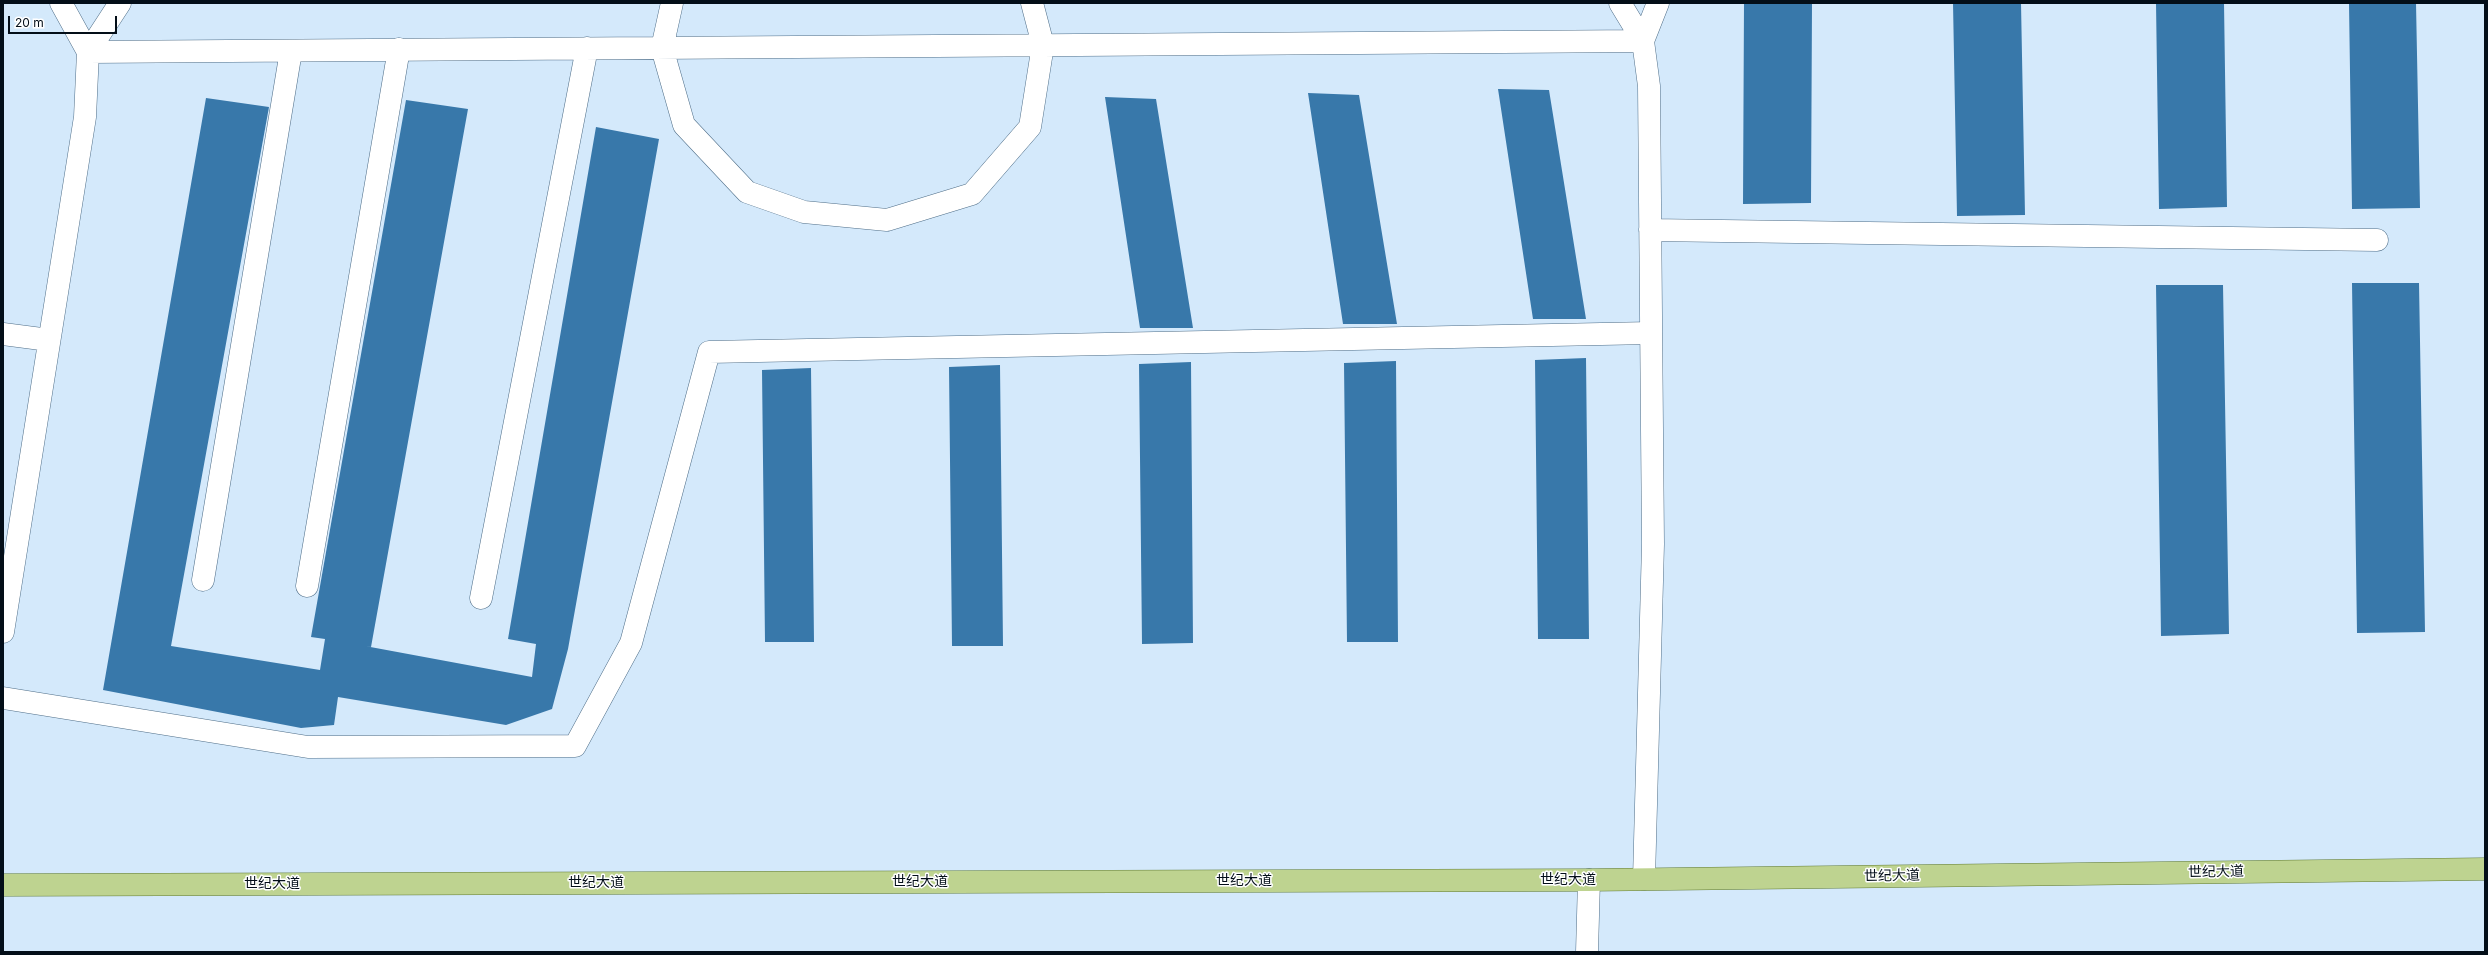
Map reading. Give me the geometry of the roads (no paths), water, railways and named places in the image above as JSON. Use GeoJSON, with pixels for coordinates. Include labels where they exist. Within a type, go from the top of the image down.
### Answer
{"type":"FeatureCollection","features":[{"type":"Feature","properties":{"kind":"main road","name":"世纪大道"},"geometry":{"type":"LineString","coordinates":[[3,885],[1589,880],[2485,869]]}},
{"type":"Feature","properties":{"kind":"street"},"geometry":{"type":"LineString","coordinates":[[61,3],[88,52]]}},
{"type":"Feature","properties":{"kind":"street"},"geometry":{"type":"LineString","coordinates":[[3,632],[85,117],[88,52],[120,3]]}},
{"type":"Feature","properties":{"kind":"street"},"geometry":{"type":"LineString","coordinates":[[672,3],[662,48],[684,124],[747,192],[804,212],[886,220],[972,194],[1030,127],[1042,45],[1032,3]]}},
{"type":"Feature","properties":{"kind":"street"},"geometry":{"type":"LineString","coordinates":[[1620,3],[1643,41],[1649,86],[1654,544],[1644,879]]}},
{"type":"Feature","properties":{"kind":"street"},"geometry":{"type":"LineString","coordinates":[[1643,41],[1658,3]]}},
{"type":"Feature","properties":{"kind":"street"},"geometry":{"type":"LineString","coordinates":[[88,52],[1643,41]]}},
{"type":"Feature","properties":{"kind":"street"},"geometry":{"type":"LineString","coordinates":[[481,598],[587,48]]}},
{"type":"Feature","properties":{"kind":"street"},"geometry":{"type":"LineString","coordinates":[[307,586],[399,49]]}},
{"type":"Feature","properties":{"kind":"street"},"geometry":{"type":"LineString","coordinates":[[203,580],[291,50]]}},
{"type":"Feature","properties":{"kind":"street"},"geometry":{"type":"LineString","coordinates":[[1650,230],[2378,240]]}},
{"type":"Feature","properties":{"kind":"street"},"geometry":{"type":"LineString","coordinates":[[3,698],[308,747],[575,746],[631,643],[708,352],[1651,333]]}},
{"type":"Feature","properties":{"kind":"street"},"geometry":{"type":"LineString","coordinates":[[3,334],[49,340]]}},
{"type":"Feature","properties":{"kind":"street"},"geometry":{"type":"LineString","coordinates":[[1587,952],[1589,880]]}}]}
